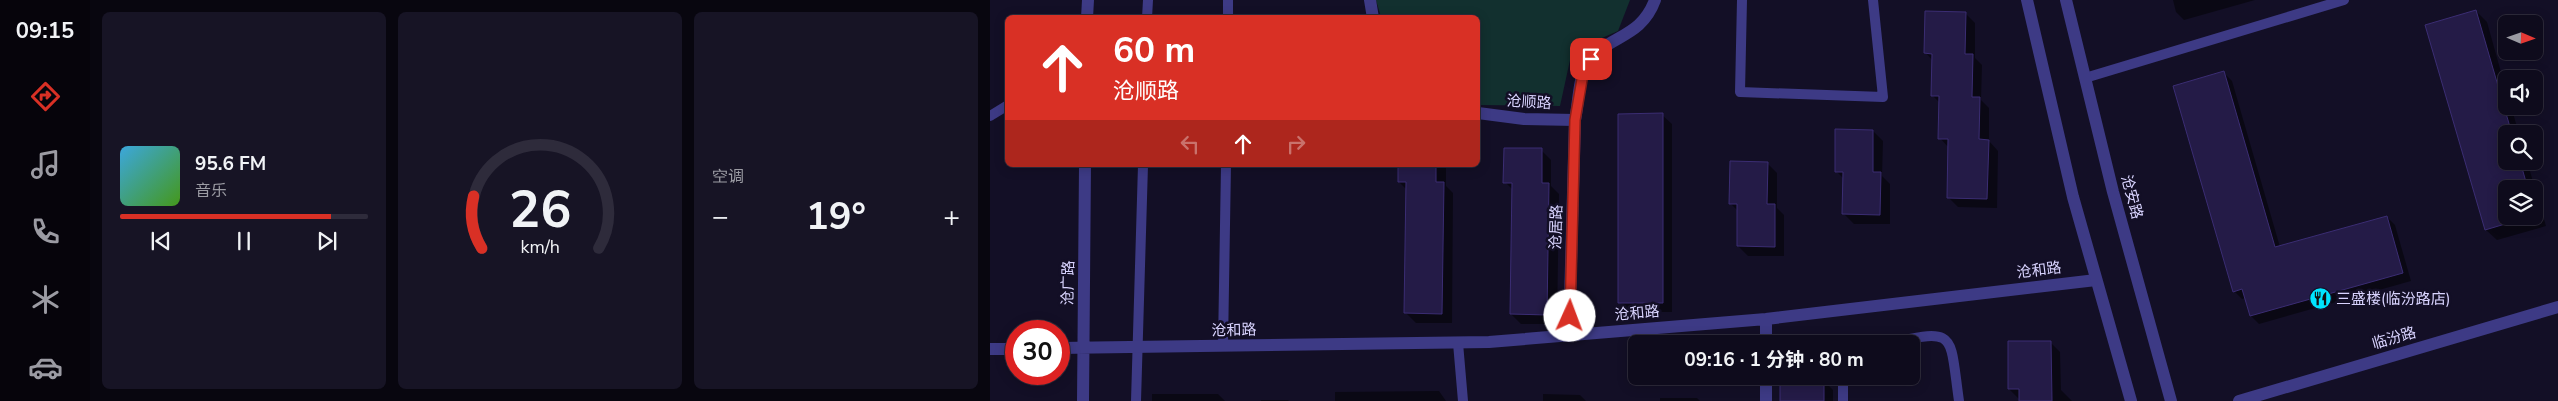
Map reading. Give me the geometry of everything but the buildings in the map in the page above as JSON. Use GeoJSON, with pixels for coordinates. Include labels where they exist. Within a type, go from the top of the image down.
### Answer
{"type":"FeatureCollection","features":[{"type":"Feature","properties":{"kind":"street"},"geometry":{"type":"LineString","coordinates":[[1087,15],[1088,0]]}},
{"type":"Feature","properties":{"kind":"street"},"geometry":{"type":"LineString","coordinates":[[1370,0],[1372,15]]}},
{"type":"Feature","properties":{"kind":"street"},"geometry":{"type":"LineString","coordinates":[[1575,120],[1584,68],[1598,50],[1636,29],[1645,19],[1654,0]]}},
{"type":"Feature","properties":{"kind":"street"},"geometry":{"type":"LineString","coordinates":[[2027,0],[2073,197],[2131,401]]}},
{"type":"Feature","properties":{"kind":"street","name":"沧安路"},"geometry":{"type":"LineString","coordinates":[[2066,0],[2113,192],[2172,401]]}},
{"type":"Feature","properties":{"kind":"street","name":"沧顺路"},"geometry":{"type":"LineString","coordinates":[[1480,113],[1524,119],[1575,120]]}},
{"type":"Feature","properties":{"kind":"street","name":"沧居路"},"geometry":{"type":"LineString","coordinates":[[1569,336],[1575,120]]}},
{"type":"Feature","properties":{"kind":"street","name":"沧广路"},"geometry":{"type":"LineString","coordinates":[[1083,401],[1086,167]]}},
{"type":"Feature","properties":{"kind":"street","name":"沧和路"},"geometry":{"type":"LineString","coordinates":[[1070,348],[1458,343],[1569,336],[1766,319],[2096,280]]}},
{"type":"Feature","properties":{"kind":"street","name":"临汾路"},"geometry":{"type":"LineString","coordinates":[[2239,401],[2558,307]]}},
{"type":"Feature","properties":{"kind":"street"},"geometry":{"type":"LineString","coordinates":[[1766,319],[1766,335]]}},
{"type":"Feature","properties":{"kind":"street"},"geometry":{"type":"LineString","coordinates":[[990,349],[1005,349]]}},
{"type":"Feature","properties":{"kind":"street"},"geometry":{"type":"LineString","coordinates":[[1766,385],[1766,401]]}},
{"type":"Feature","properties":{"kind":"lane"},"geometry":{"type":"LineString","coordinates":[[1147,15],[1148,0]]}},
{"type":"Feature","properties":{"kind":"lane"},"geometry":{"type":"LineString","coordinates":[[1228,0],[1228,15]]}},
{"type":"Feature","properties":{"kind":"lane"},"geometry":{"type":"LineString","coordinates":[[1742,0],[1740,92],[1883,97],[1873,0]]}},
{"type":"Feature","properties":{"kind":"lane"},"geometry":{"type":"LineString","coordinates":[[2085,78],[2344,0]]}},
{"type":"Feature","properties":{"kind":"lane"},"geometry":{"type":"LineString","coordinates":[[990,116],[1005,107]]}},
{"type":"Feature","properties":{"kind":"lane"},"geometry":{"type":"LineString","coordinates":[[1136,401],[1143,167]]}},
{"type":"Feature","properties":{"kind":"lane"},"geometry":{"type":"LineString","coordinates":[[1223,346],[1226,167]]}},
{"type":"Feature","properties":{"kind":"lane"},"geometry":{"type":"LineString","coordinates":[[1920,336],[1938,335],[1948,340],[1952,348],[1959,401]]}},
{"type":"Feature","properties":{"kind":"lane"},"geometry":{"type":"LineString","coordinates":[[1458,343],[1463,401]]}},
{"type":"Feature","properties":{"kind":"lane"},"geometry":{"type":"LineString","coordinates":[[1843,385],[1843,401]]}},
{"type":"Feature","properties":{"kind":"green space"},"geometry":{"type":"Polygon","coordinates":[[[1376,0],[1630,0],[1618,31],[1572,51],[1560,106],[1480,105],[1480,15],[1380,15],[1376,0]]]}},
{"type":"Feature","properties":{"kind":"place","name":"三盛楼(临汾路店)"},"geometry":{"type":"Point","coordinates":[2320,299]}},
{"type":"Feature","properties":{"kind":"route"},"geometry":{"type":"LineString","coordinates":[[1570,316],[1575,120],[1584,68],[1591,59]]}}]}
